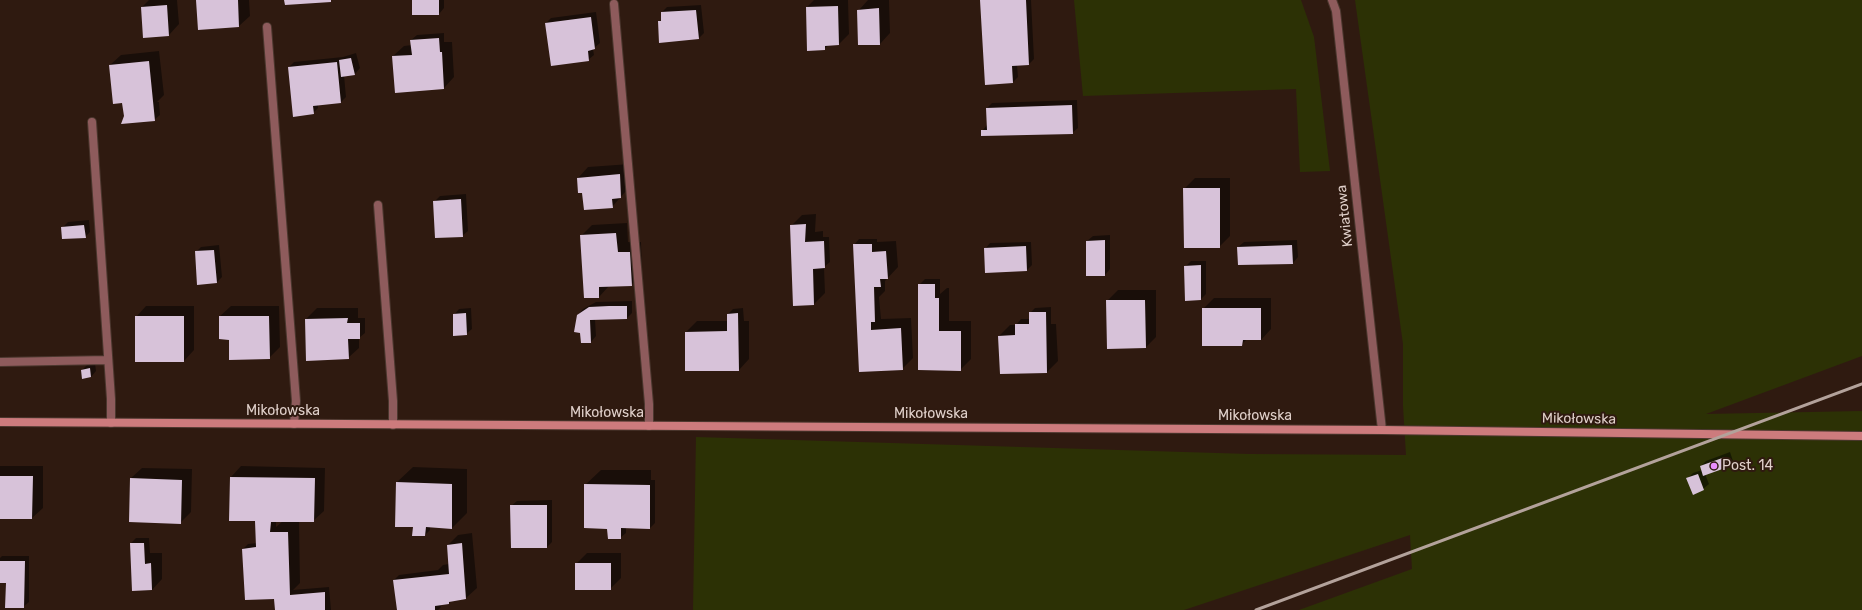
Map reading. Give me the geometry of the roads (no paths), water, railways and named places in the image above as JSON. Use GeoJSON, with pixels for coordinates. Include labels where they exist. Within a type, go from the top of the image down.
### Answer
{"type":"FeatureCollection","features":[{"type":"Feature","properties":{"kind":"main road","name":"Mikołowska"},"geometry":{"type":"LineString","coordinates":[[0,422],[1382,430],[1862,436]]}},
{"type":"Feature","properties":{"kind":"street","name":"Kwiatowa"},"geometry":{"type":"LineString","coordinates":[[1332,0],[1336,11],[1382,430]]}},
{"type":"Feature","properties":{"kind":"street"},"geometry":{"type":"LineString","coordinates":[[614,4],[650,404],[649,426]]}},
{"type":"Feature","properties":{"kind":"street"},"geometry":{"type":"LineString","coordinates":[[267,27],[296,400],[294,424]]}},
{"type":"Feature","properties":{"kind":"street"},"geometry":{"type":"LineString","coordinates":[[92,122],[111,399],[110,422]]}},
{"type":"Feature","properties":{"kind":"street"},"geometry":{"type":"LineString","coordinates":[[378,205],[393,401],[392,424]]}},
{"type":"Feature","properties":{"kind":"street"},"geometry":{"type":"LineString","coordinates":[[0,362],[108,360]]}},
{"type":"Feature","properties":{"kind":"railway"},"geometry":{"type":"LineString","coordinates":[[1256,610],[1862,384]]}},
{"type":"Feature","properties":{"kind":"place","name":"Post. 14"},"geometry":{"type":"Point","coordinates":[1714,466]}}]}
